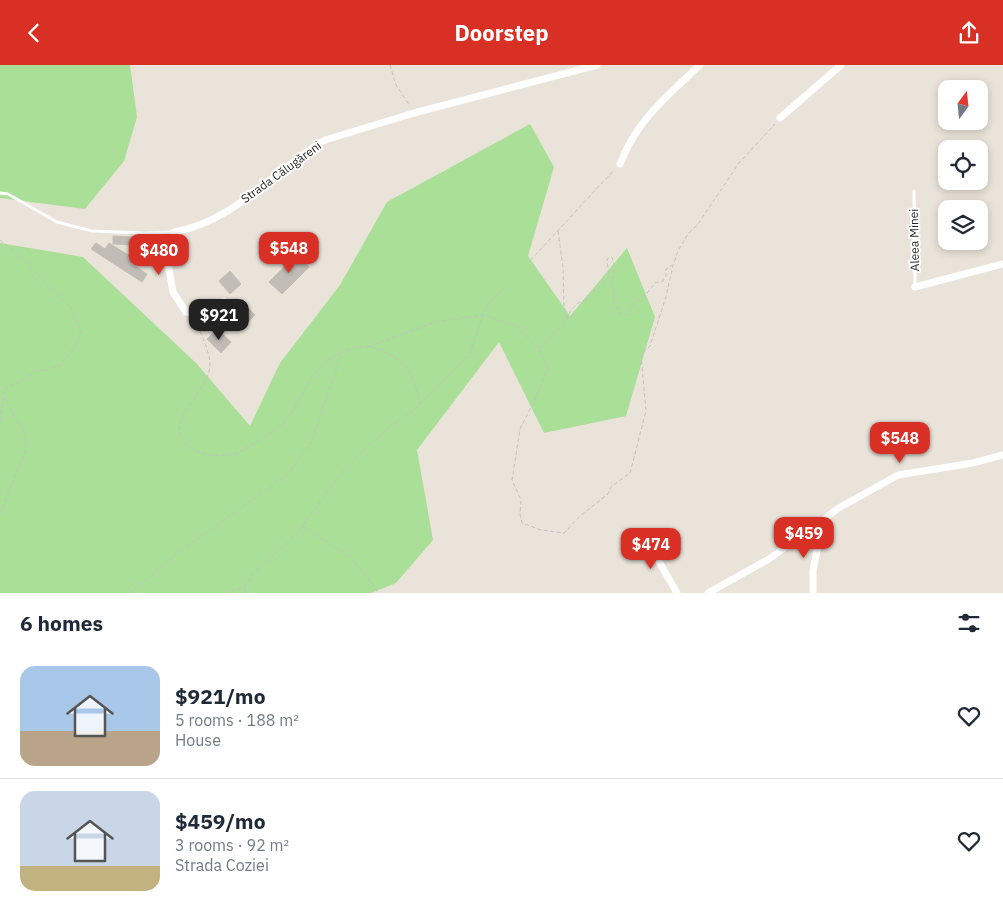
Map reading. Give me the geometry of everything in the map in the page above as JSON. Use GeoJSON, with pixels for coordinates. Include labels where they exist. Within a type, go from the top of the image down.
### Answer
{"type":"FeatureCollection","features":[{"type":"Feature","properties":{"kind":"street","name":"Strada Călugăreni"},"geometry":{"type":"LineString","coordinates":[[174,232],[190,229],[215,218],[255,193],[312,147],[326,140],[414,113],[597,65]]}},
{"type":"Feature","properties":{"kind":"street"},"geometry":{"type":"LineString","coordinates":[[620,164],[632,137],[642,123],[660,102],[700,65]]}},
{"type":"Feature","properties":{"kind":"street"},"geometry":{"type":"LineString","coordinates":[[780,118],[841,65]]}},
{"type":"Feature","properties":{"kind":"street"},"geometry":{"type":"LineString","coordinates":[[174,232],[168,263],[173,292],[186,313],[198,314],[224,301]]}},
{"type":"Feature","properties":{"kind":"street","name":"Aleea Minei"},"geometry":{"type":"LineString","coordinates":[[915,287],[1003,264]]}},
{"type":"Feature","properties":{"kind":"street"},"geometry":{"type":"LineString","coordinates":[[708,593],[769,559],[783,549],[796,534],[820,523],[837,509],[898,475],[973,463],[1003,455]]}},
{"type":"Feature","properties":{"kind":"street"},"geometry":{"type":"LineString","coordinates":[[813,593],[813,571],[820,535],[820,523]]}},
{"type":"Feature","properties":{"kind":"street"},"geometry":{"type":"LineString","coordinates":[[645,537],[677,593]]}},
{"type":"Feature","properties":{"kind":"lane","name":"Aleea Minei"},"geometry":{"type":"LineString","coordinates":[[914,191],[915,287]]}},
{"type":"Feature","properties":{"kind":"lane","name":"Strada Călugăreni"},"geometry":{"type":"LineString","coordinates":[[0,193],[8,194],[58,222],[92,231],[174,232]]}},
{"type":"Feature","properties":{"kind":"path"},"geometry":{"type":"LineString","coordinates":[[390,65],[396,85],[414,113]]}},
{"type":"Feature","properties":{"kind":"path"},"geometry":{"type":"LineString","coordinates":[[186,313],[197,324],[208,352],[210,365],[208,378],[182,418],[179,430],[182,439],[191,449],[208,454],[232,455],[263,438],[283,423],[319,369],[342,351],[367,347],[435,322],[484,315],[518,326],[539,349],[548,367],[520,429],[512,480],[521,500],[520,514],[522,523],[541,531],[564,533],[580,516],[608,494],[611,487],[630,473],[646,411],[640,355],[650,347],[678,251],[688,233],[698,224],[739,163],[780,118]]}},
{"type":"Feature","properties":{"kind":"path"},"geometry":{"type":"LineString","coordinates":[[526,265],[620,164]]}},
{"type":"Feature","properties":{"kind":"path"},"geometry":{"type":"LineString","coordinates":[[558,230],[564,267],[564,307],[567,319]]}},
{"type":"Feature","properties":{"kind":"path"},"geometry":{"type":"LineString","coordinates":[[0,240],[22,258],[71,308],[80,332],[75,345],[61,365],[35,371],[25,379],[7,387],[3,395],[0,424]]}},
{"type":"Feature","properties":{"kind":"path"},"geometry":{"type":"LineString","coordinates":[[539,349],[567,319],[570,310],[578,303],[588,299],[608,276],[607,259],[612,257],[615,267],[615,277],[612,280],[614,302],[621,315],[626,315],[635,302],[648,292],[654,283],[663,281],[666,269],[673,265]]}},
{"type":"Feature","properties":{"kind":"path"},"geometry":{"type":"LineString","coordinates":[[244,593],[245,587],[254,573],[296,533],[343,471],[393,424],[414,410],[469,355],[487,305],[506,286]]}},
{"type":"Feature","properties":{"kind":"path"},"geometry":{"type":"LineString","coordinates":[[367,347],[388,353],[404,366],[415,383],[421,403]]}},
{"type":"Feature","properties":{"kind":"path"},"geometry":{"type":"LineString","coordinates":[[130,593],[175,555],[288,474],[312,441],[342,351]]}},
{"type":"Feature","properties":{"kind":"path"},"geometry":{"type":"LineString","coordinates":[[0,514],[26,450],[25,434],[3,395]]}},
{"type":"Feature","properties":{"kind":"path"},"geometry":{"type":"LineString","coordinates":[[302,526],[352,558],[378,593]]}},
{"type":"Feature","properties":{"kind":"path"},"geometry":{"type":"LineString","coordinates":[[225,593],[245,587]]}},
{"type":"Feature","properties":{"kind":"green space"},"geometry":{"type":"Polygon","coordinates":[[[0,65],[130,65],[137,117],[124,161],[85,209],[0,198],[0,65]]]}},
{"type":"Feature","properties":{"kind":"green space"},"geometry":{"type":"Polygon","coordinates":[[[530,124],[554,167],[528,256],[570,316],[627,248],[655,317],[626,416],[544,433],[499,342],[417,450],[433,540],[396,583],[371,593],[0,593],[0,243],[83,257],[196,363],[250,426],[280,363],[340,285],[387,202],[530,124]]]}},
{"type":"Feature","properties":{"kind":"building"},"geometry":{"type":"Polygon","coordinates":[[[113,236],[133,237],[133,245],[113,244],[113,236]]]}},
{"type":"Feature","properties":{"kind":"building"},"geometry":{"type":"Polygon","coordinates":[[[96,243],[105,249],[109,243],[133,258],[130,263],[147,274],[142,282],[91,249],[96,243]]]}},
{"type":"Feature","properties":{"kind":"building"},"geometry":{"type":"Polygon","coordinates":[[[297,254],[309,267],[282,294],[269,282],[297,254]]]}},
{"type":"Feature","properties":{"kind":"building"},"geometry":{"type":"Polygon","coordinates":[[[230,271],[241,284],[230,294],[219,281],[230,271]]]}},
{"type":"Feature","properties":{"kind":"building"},"geometry":{"type":"Polygon","coordinates":[[[244,304],[255,315],[239,331],[227,322],[244,304]]]}},
{"type":"Feature","properties":{"kind":"building"},"geometry":{"type":"Polygon","coordinates":[[[217,329],[231,342],[221,353],[207,339],[217,329]]]}}]}
